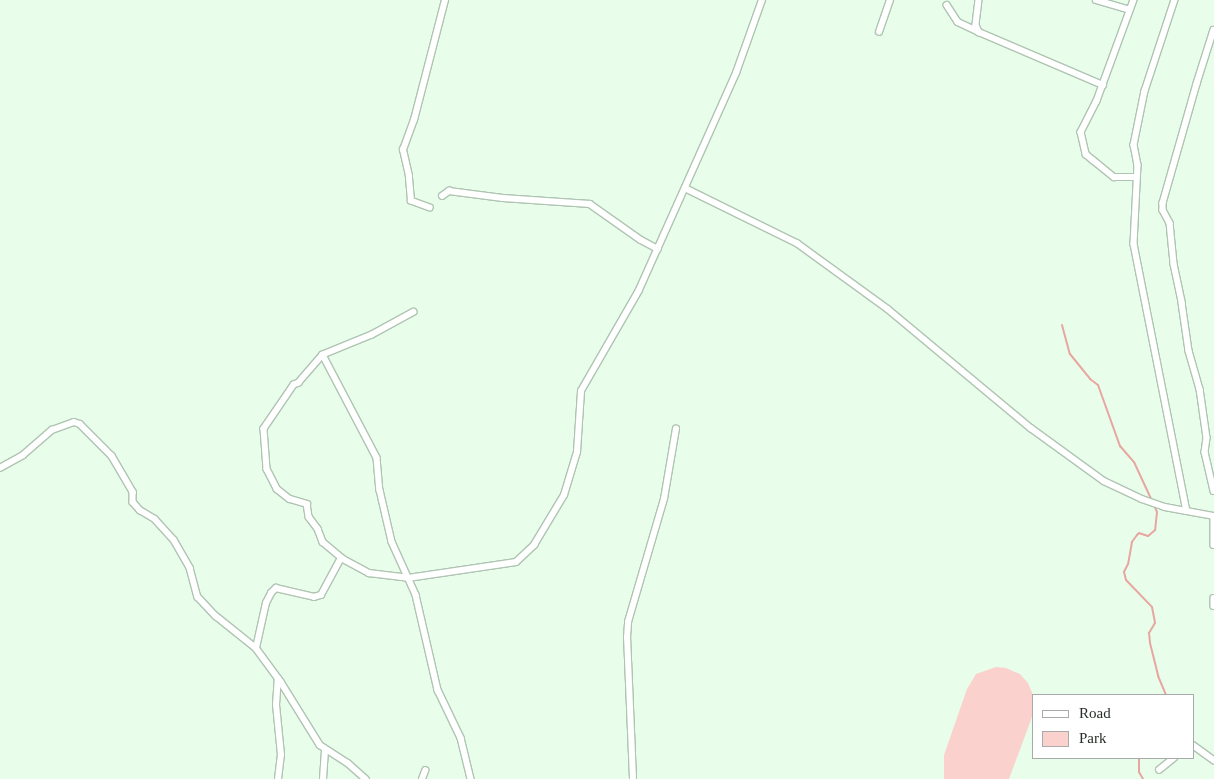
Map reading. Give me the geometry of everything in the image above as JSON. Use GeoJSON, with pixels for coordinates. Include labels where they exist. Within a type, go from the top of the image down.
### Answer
{"type":"FeatureCollection","features":[{"type":"Feature","properties":{"kind":"street"},"geometry":{"type":"LineString","coordinates":[[430,208],[411,201],[409,176],[403,150],[414,120],[445,0]]}},
{"type":"Feature","properties":{"kind":"street"},"geometry":{"type":"LineString","coordinates":[[414,312],[372,336],[323,355],[299,383],[294,385],[264,429],[263,441],[267,469],[274,486],[290,499],[307,504],[308,517],[318,529],[321,539],[341,558],[368,573],[408,578],[516,562],[534,545],[564,495],[577,452],[581,391],[639,290],[658,249],[736,73],[762,0]]}},
{"type":"Feature","properties":{"kind":"street"},"geometry":{"type":"LineString","coordinates":[[879,32],[890,0]]}},
{"type":"Feature","properties":{"kind":"street"},"geometry":{"type":"LineString","coordinates":[[978,32],[976,25],[979,0]]}},
{"type":"Feature","properties":{"kind":"street"},"geometry":{"type":"LineString","coordinates":[[1096,0],[1130,10]]}},
{"type":"Feature","properties":{"kind":"street"},"geometry":{"type":"LineString","coordinates":[[1134,0],[1103,85],[1081,132],[1086,154],[1114,177],[1136,178]]}},
{"type":"Feature","properties":{"kind":"street"},"geometry":{"type":"LineString","coordinates":[[1175,0],[1145,91],[1134,145],[1138,165],[1136,178],[1137,221],[1134,244],[1161,372],[1187,511]]}},
{"type":"Feature","properties":{"kind":"street"},"geometry":{"type":"LineString","coordinates":[[947,5],[958,22],[1103,85]]}},
{"type":"Feature","properties":{"kind":"street"},"geometry":{"type":"LineString","coordinates":[[1214,30],[1163,203],[1163,210],[1170,224],[1174,264],[1189,351],[1200,389],[1207,438],[1205,452],[1214,491]]}},
{"type":"Feature","properties":{"kind":"street"},"geometry":{"type":"LineString","coordinates":[[685,188],[797,243],[888,309],[1031,428],[1104,481],[1148,501],[1214,517],[1214,545]]}},
{"type":"Feature","properties":{"kind":"street"},"geometry":{"type":"LineString","coordinates":[[442,196],[450,191],[503,198],[590,204],[641,240],[658,249]]}},
{"type":"Feature","properties":{"kind":"street"},"geometry":{"type":"LineString","coordinates":[[323,355],[377,458],[387,525],[392,542],[422,612],[438,690],[463,744],[471,779]]}},
{"type":"Feature","properties":{"kind":"street"},"geometry":{"type":"LineString","coordinates":[[0,468],[23,455],[52,430],[74,422],[80,424],[112,456],[133,492],[133,502],[140,510],[155,519],[174,540],[188,563],[198,598],[216,616],[256,648],[325,750],[348,762],[366,779]]}},
{"type":"Feature","properties":{"kind":"street"},"geometry":{"type":"LineString","coordinates":[[632,779],[627,647],[628,622],[664,499],[676,429]]}},
{"type":"Feature","properties":{"kind":"street"},"geometry":{"type":"LineString","coordinates":[[256,648],[266,603],[271,593],[276,588],[314,597],[321,596],[341,558]]}},
{"type":"Feature","properties":{"kind":"street"},"geometry":{"type":"LineString","coordinates":[[1214,598],[1214,606]]}},
{"type":"Feature","properties":{"kind":"street"},"geometry":{"type":"LineString","coordinates":[[278,679],[276,706],[281,755],[278,779]]}},
{"type":"Feature","properties":{"kind":"street"},"geometry":{"type":"LineString","coordinates":[[1194,746],[1214,760]]}},
{"type":"Feature","properties":{"kind":"street"},"geometry":{"type":"LineString","coordinates":[[323,779],[325,750]]}},
{"type":"Feature","properties":{"kind":"street"},"geometry":{"type":"LineString","coordinates":[[1159,770],[1173,759]]}},
{"type":"Feature","properties":{"kind":"street"},"geometry":{"type":"LineString","coordinates":[[422,779],[425,771]]}},
{"type":"Feature","properties":{"kind":"green space"},"geometry":{"type":"Polygon","coordinates":[[[996,667],[1006,668],[1020,674],[1028,683],[1033,694],[1032,717],[1009,779],[944,779],[944,755],[967,689],[976,674],[996,667]]]}},
{"type":"Feature","properties":{"kind":"waterway"},"geometry":{"type":"LineString","coordinates":[[1062,325],[1070,354],[1090,379],[1098,385],[1120,446],[1134,462],[1152,501]]}},
{"type":"Feature","properties":{"kind":"waterway"},"geometry":{"type":"LineString","coordinates":[[1154,505],[1157,512],[1155,530],[1148,536],[1139,533],[1137,535],[1132,542],[1128,564],[1124,572],[1126,580],[1152,607],[1155,623],[1149,633],[1150,643],[1158,676],[1166,694]]}},
{"type":"Feature","properties":{"kind":"waterway"},"geometry":{"type":"LineString","coordinates":[[1139,759],[1139,772],[1143,779]]}}]}
